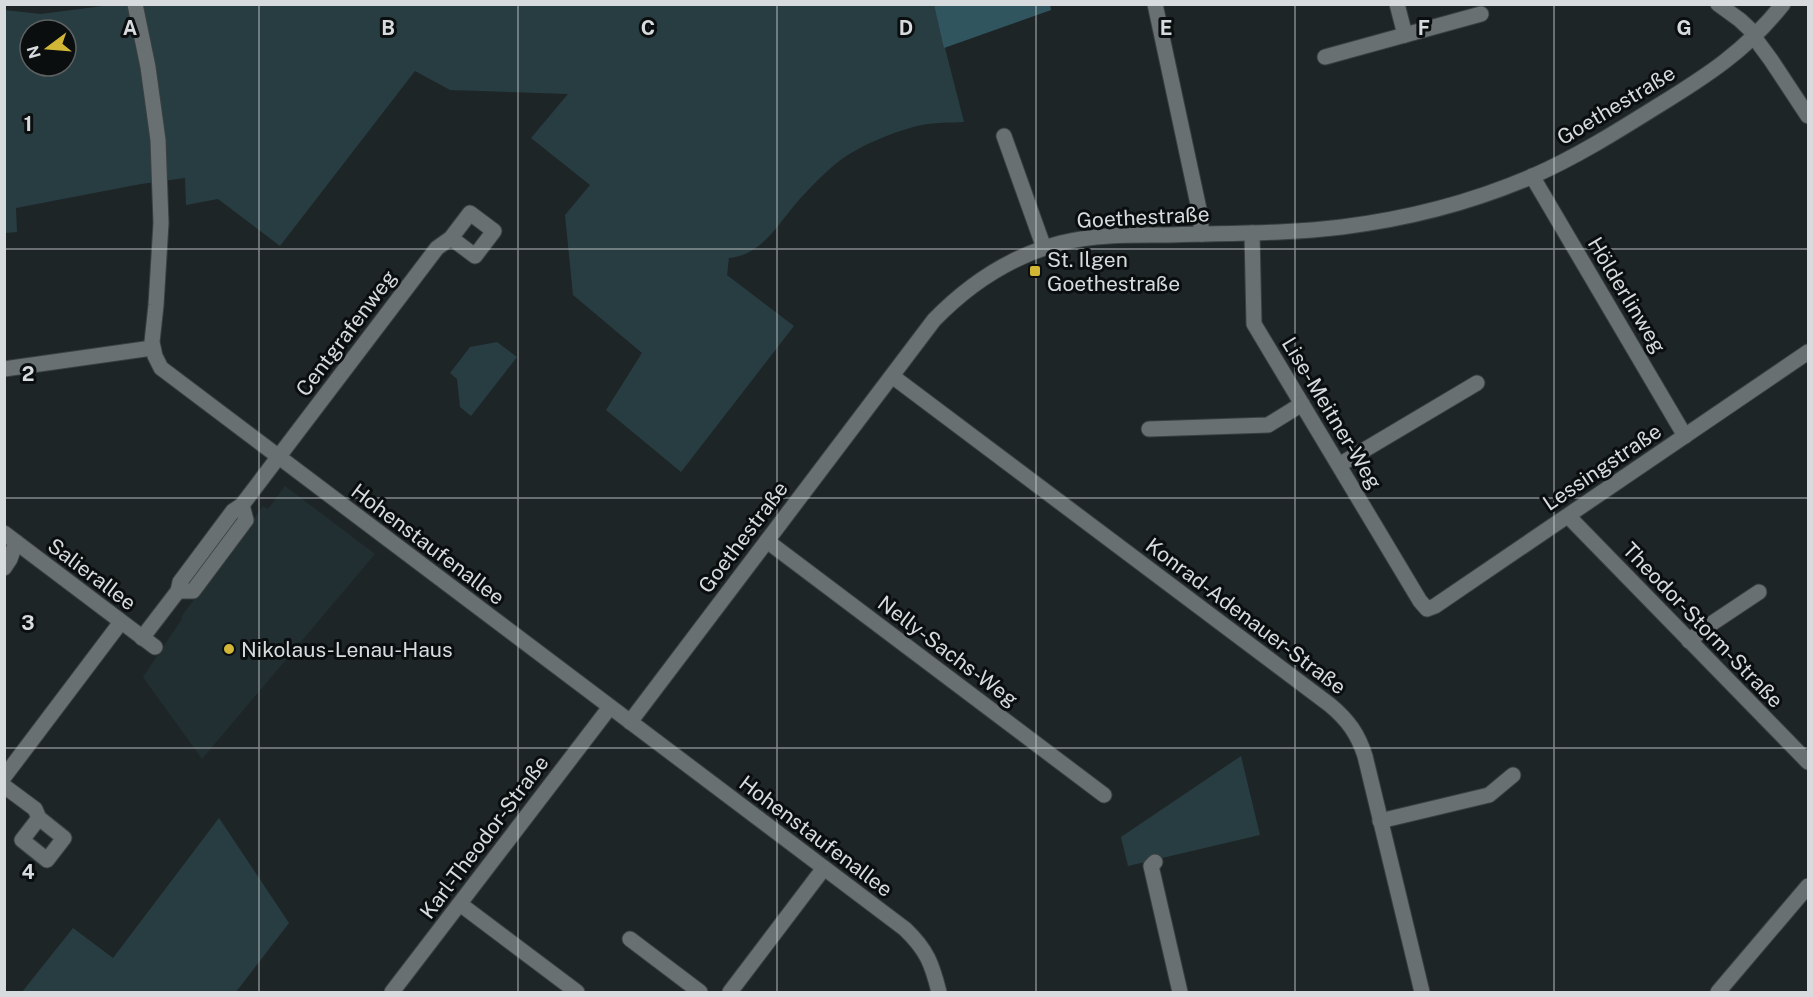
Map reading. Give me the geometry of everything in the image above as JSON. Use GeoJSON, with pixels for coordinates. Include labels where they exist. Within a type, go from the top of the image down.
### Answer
{"type":"FeatureCollection","features":[{"type":"Feature","properties":{"kind":"street"},"geometry":{"type":"LineString","coordinates":[[4,369],[152,348],[161,223],[160,176],[152,93],[135,4]]}},
{"type":"Feature","properties":{"kind":"street"},"geometry":{"type":"LineString","coordinates":[[1155,4],[1199,209],[1202,234]]}},
{"type":"Feature","properties":{"kind":"street"},"geometry":{"type":"LineString","coordinates":[[1397,4],[1405,34]]}},
{"type":"Feature","properties":{"kind":"street"},"geometry":{"type":"LineString","coordinates":[[1718,4],[1740,20],[1755,36],[1809,116]]}},
{"type":"Feature","properties":{"kind":"street","name":"Goethestraße"},"geometry":{"type":"LineString","coordinates":[[630,722],[934,320],[960,295],[990,273],[1023,256],[1076,240],[1332,228],[1385,220],[1496,191],[1532,176],[1615,133],[1692,85],[1755,36],[1783,4]]}},
{"type":"Feature","properties":{"kind":"street"},"geometry":{"type":"LineString","coordinates":[[1325,57],[1481,14]]}},
{"type":"Feature","properties":{"kind":"street"},"geometry":{"type":"LineString","coordinates":[[1004,136],[1044,248]]}},
{"type":"Feature","properties":{"kind":"street","name":"Hölderlinweg"},"geometry":{"type":"LineString","coordinates":[[1532,176],[1685,436]]}},
{"type":"Feature","properties":{"kind":"street","name":"Lise-Meitner-Weg"},"geometry":{"type":"LineString","coordinates":[[1252,233],[1254,324],[1420,601]]}},
{"type":"Feature","properties":{"kind":"street","name":"Centgrafenweg"},"geometry":{"type":"LineString","coordinates":[[148,643],[178,591],[193,591],[246,520],[242,505],[437,248],[451,238]]}},
{"type":"Feature","properties":{"kind":"street","name":"Hohenstaufenallee"},"geometry":{"type":"LineString","coordinates":[[152,348],[158,364],[172,377],[905,929],[923,948],[931,962],[939,993]]}},
{"type":"Feature","properties":{"kind":"street","name":"Lessingstraße"},"geometry":{"type":"LineString","coordinates":[[1420,601],[1425,608],[1432,607],[1809,352]]}},
{"type":"Feature","properties":{"kind":"street","name":"Konrad-Adenauer-Straße"},"geometry":{"type":"LineString","coordinates":[[892,376],[1342,715],[1351,725],[1361,744],[1422,993]]}},
{"type":"Feature","properties":{"kind":"street"},"geometry":{"type":"LineString","coordinates":[[1339,465],[1476,383]]}},
{"type":"Feature","properties":{"kind":"street"},"geometry":{"type":"LineString","coordinates":[[1149,429],[1268,424],[1302,404]]}},
{"type":"Feature","properties":{"kind":"street","name":"Theodor-Storm-Straße"},"geometry":{"type":"LineString","coordinates":[[1568,516],[1809,762]]}},
{"type":"Feature","properties":{"kind":"street"},"geometry":{"type":"LineString","coordinates":[[4,568],[10,560],[10,538]]}},
{"type":"Feature","properties":{"kind":"street","name":"Salierallee"},"geometry":{"type":"LineString","coordinates":[[10,538],[148,643]]}},
{"type":"Feature","properties":{"kind":"street","name":"Nelly-Sachs-Weg"},"geometry":{"type":"LineString","coordinates":[[767,541],[1104,795]]}},
{"type":"Feature","properties":{"kind":"street"},"geometry":{"type":"LineString","coordinates":[[1689,641],[1760,592]]}},
{"type":"Feature","properties":{"kind":"street"},"geometry":{"type":"LineString","coordinates":[[4,777],[121,621]]}},
{"type":"Feature","properties":{"kind":"street","name":"Karl-Theodor-Straße"},"geometry":{"type":"LineString","coordinates":[[392,993],[610,707]]}},
{"type":"Feature","properties":{"kind":"street"},"geometry":{"type":"LineString","coordinates":[[1380,821],[1489,795],[1513,775]]}},
{"type":"Feature","properties":{"kind":"street"},"geometry":{"type":"LineString","coordinates":[[4,786],[35,809],[39,818]]}},
{"type":"Feature","properties":{"kind":"street"},"geometry":{"type":"LineString","coordinates":[[1155,862],[1151,866],[1180,993]]}},
{"type":"Feature","properties":{"kind":"street"},"geometry":{"type":"LineString","coordinates":[[730,993],[824,868]]}},
{"type":"Feature","properties":{"kind":"street"},"geometry":{"type":"LineString","coordinates":[[1718,993],[1809,886]]}},
{"type":"Feature","properties":{"kind":"street"},"geometry":{"type":"LineString","coordinates":[[460,904],[577,993]]}},
{"type":"Feature","properties":{"kind":"street"},"geometry":{"type":"LineString","coordinates":[[630,939],[700,993]]}},
{"type":"Feature","properties":{"kind":"shaded area"},"geometry":{"type":"Polygon","coordinates":[[[118,4],[934,5],[964,122],[933,123],[912,127],[878,139],[856,150],[838,162],[817,181],[760,245],[741,256],[729,258],[727,275],[794,326],[681,472],[606,410],[642,353],[573,295],[565,215],[590,185],[531,138],[568,94],[450,90],[415,71],[280,246],[218,199],[186,205],[185,178],[16,208],[17,232],[5,233],[4,10],[41,14],[118,4]]]}},
{"type":"Feature","properties":{"kind":"shaded area"},"geometry":{"type":"Polygon","coordinates":[[[1050,4],[1051,10],[944,48],[934,5],[1050,4]]]}},
{"type":"Feature","properties":{"kind":"shaded area"},"geometry":{"type":"Polygon","coordinates":[[[497,342],[517,357],[471,416],[460,407],[457,379],[450,373],[470,347],[497,342]]]}},
{"type":"Feature","properties":{"kind":"shaded area","name":"Nikolaus-Lenau-Haus"},"geometry":{"type":"Polygon","coordinates":[[[285,486],[375,554],[202,759],[143,677],[182,619],[181,617],[263,506],[268,509],[285,486]]]}},
{"type":"Feature","properties":{"kind":"shaded area"},"geometry":{"type":"Polygon","coordinates":[[[1241,756],[1260,835],[1128,866],[1121,837],[1241,756]]]}},
{"type":"Feature","properties":{"kind":"shaded area"},"geometry":{"type":"Polygon","coordinates":[[[219,818],[289,923],[236,992],[22,992],[73,928],[113,958],[219,818]]]}},
{"type":"Feature","properties":{"kind":"place","name":"St. Ilgen Goethestraße"},"geometry":{"type":"Point","coordinates":[1035,271]}},
{"type":"Feature","properties":{"kind":"place","name":"Nikolaus-Lenau-Haus"},"geometry":{"type":"Point","coordinates":[229,649]}}]}
